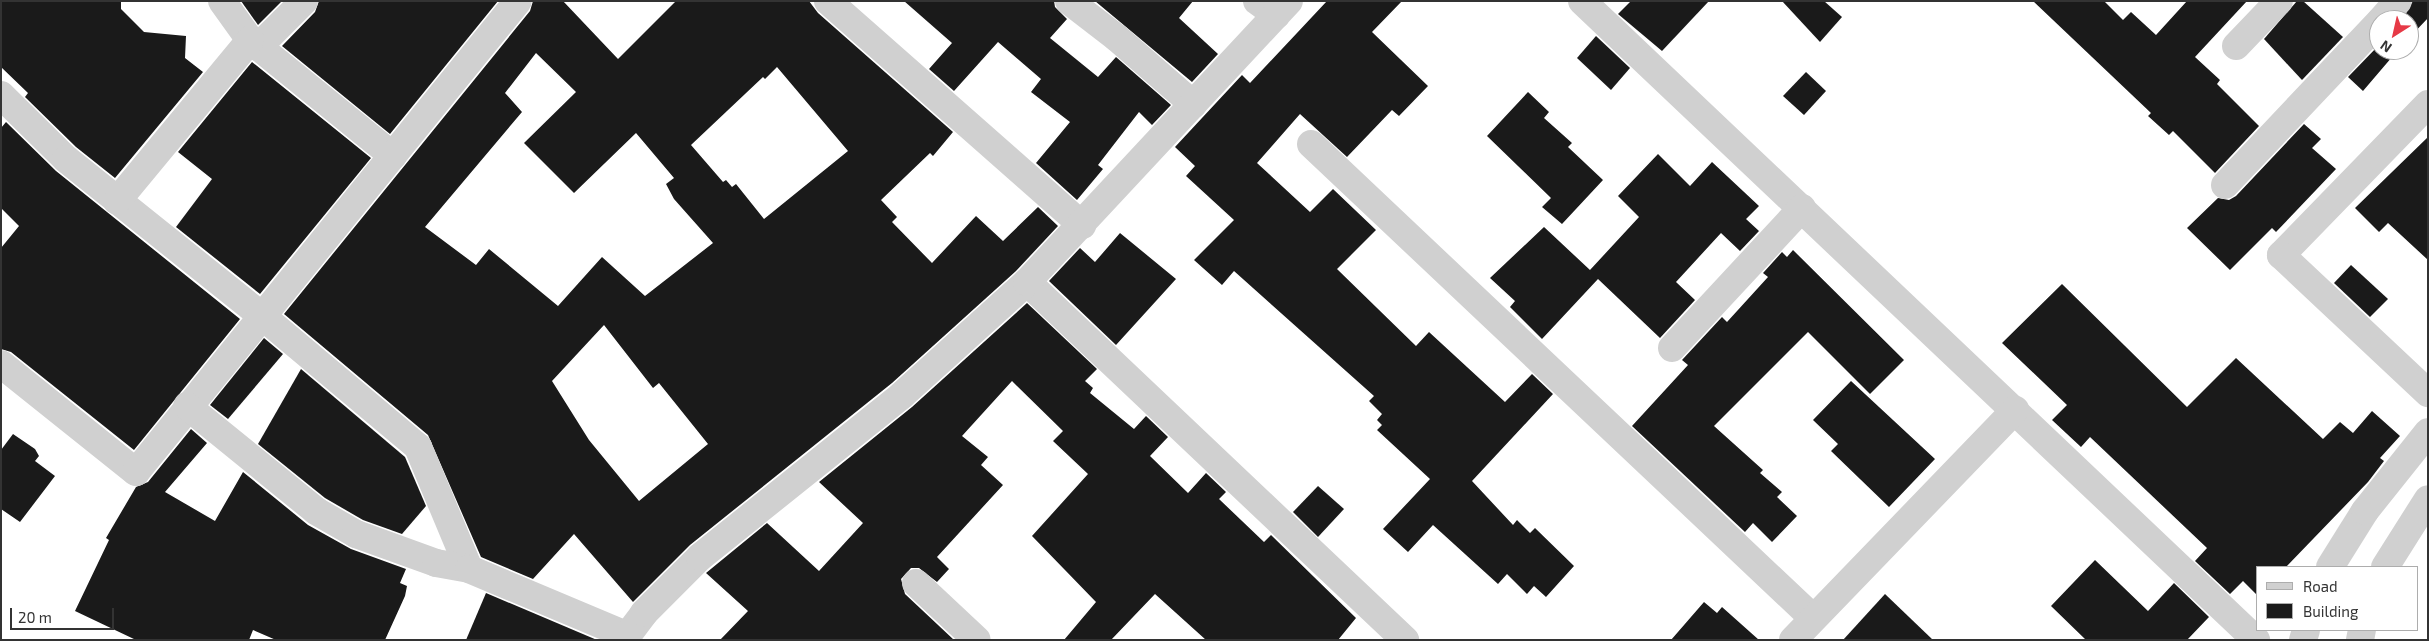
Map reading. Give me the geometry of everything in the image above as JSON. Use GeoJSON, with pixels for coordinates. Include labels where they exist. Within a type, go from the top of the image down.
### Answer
{"type":"FeatureCollection","features":[{"type":"Feature","properties":{"kind":"street"},"geometry":{"type":"LineString","coordinates":[[222,1],[254,44],[393,156]]}},
{"type":"Feature","properties":{"kind":"street"},"geometry":{"type":"LineString","coordinates":[[118,201],[254,44],[304,1]]}},
{"type":"Feature","properties":{"kind":"street"},"geometry":{"type":"LineString","coordinates":[[1,364],[136,472],[518,1]]}},
{"type":"Feature","properties":{"kind":"street"},"geometry":{"type":"LineString","coordinates":[[828,1],[1082,225]]}},
{"type":"Feature","properties":{"kind":"street"},"geometry":{"type":"LineString","coordinates":[[1069,1],[1117,38],[1193,104]]}},
{"type":"Feature","properties":{"kind":"street"},"geometry":{"type":"LineString","coordinates":[[1582,1],[2256,640]]}},
{"type":"Feature","properties":{"kind":"street"},"geometry":{"type":"LineString","coordinates":[[2236,46],[2279,1]]}},
{"type":"Feature","properties":{"kind":"street"},"geometry":{"type":"LineString","coordinates":[[188,406],[316,511],[356,534],[436,563],[469,569],[625,638],[700,557],[902,395],[1027,282],[1193,104],[1274,6]]}},
{"type":"Feature","properties":{"kind":"street"},"geometry":{"type":"LineString","coordinates":[[2225,185],[2369,33]]}},
{"type":"Feature","properties":{"kind":"street"},"geometry":{"type":"LineString","coordinates":[[1,95],[66,159],[262,316],[418,447],[469,569]]}},
{"type":"Feature","properties":{"kind":"street"},"geometry":{"type":"LineString","coordinates":[[2428,104],[2281,255],[2428,393]]}},
{"type":"Feature","properties":{"kind":"street"},"geometry":{"type":"LineString","coordinates":[[1311,144],[1813,618]]}},
{"type":"Feature","properties":{"kind":"street"},"geometry":{"type":"LineString","coordinates":[[1672,348],[1802,208]]}},
{"type":"Feature","properties":{"kind":"street"},"geometry":{"type":"LineString","coordinates":[[1027,282],[1405,640]]}},
{"type":"Feature","properties":{"kind":"street"},"geometry":{"type":"LineString","coordinates":[[1792,640],[2015,410]]}},
{"type":"Feature","properties":{"kind":"street"},"geometry":{"type":"LineString","coordinates":[[2331,566],[2365,511],[2428,432]]}},
{"type":"Feature","properties":{"kind":"street"},"geometry":{"type":"LineString","coordinates":[[2386,566],[2428,499]]}},
{"type":"Feature","properties":{"kind":"street"},"geometry":{"type":"LineString","coordinates":[[916,583],[977,640]]}},
{"type":"Feature","properties":{"kind":"building"},"geometry":{"type":"Polygon","coordinates":[[[1,1],[121,1],[121,9],[144,32],[186,36],[185,58],[203,72],[115,178],[76,147],[25,97],[28,93],[1,67],[1,1]]]}},
{"type":"Feature","properties":{"kind":"building"},"geometry":{"type":"Polygon","coordinates":[[[241,1],[282,1],[258,25],[241,1]]]}},
{"type":"Feature","properties":{"kind":"building"},"geometry":{"type":"Polygon","coordinates":[[[319,1],[498,1],[390,134],[282,46],[315,12],[319,1]]]}},
{"type":"Feature","properties":{"kind":"building"},"geometry":{"type":"Polygon","coordinates":[[[533,1],[563,1],[618,59],[676,1],[809,1],[818,13],[953,132],[933,156],[930,153],[881,200],[897,217],[892,222],[932,263],[976,216],[1003,241],[1038,207],[1058,226],[1016,271],[892,383],[690,545],[633,602],[574,534],[533,579],[481,557],[428,435],[284,314],[530,11],[533,1]],[[536,53],[505,93],[522,112],[425,227],[476,265],[489,249],[558,306],[602,257],[645,296],[713,243],[674,199],[666,184],[674,178],[636,133],[574,193],[524,143],[576,92],[536,53]],[[777,67],[765,79],[763,77],[691,145],[723,182],[726,180],[732,187],[736,184],[764,219],[848,151],[777,67]],[[604,325],[552,381],[589,440],[639,501],[708,444],[659,383],[653,388],[604,325]]]}},
{"type":"Feature","properties":{"kind":"building"},"geometry":{"type":"Polygon","coordinates":[[[904,1],[1054,1],[1055,7],[1067,19],[1050,38],[1098,77],[1116,57],[1171,105],[1152,125],[1139,112],[1098,165],[1103,169],[1077,200],[1036,163],[1070,122],[1031,92],[1041,79],[998,42],[954,91],[929,69],[952,43],[904,1]]]}},
{"type":"Feature","properties":{"kind":"building"},"geometry":{"type":"Polygon","coordinates":[[[1095,1],[1193,1],[1179,18],[1218,54],[1192,82],[1095,1]]]}},
{"type":"Feature","properties":{"kind":"building"},"geometry":{"type":"Polygon","coordinates":[[[1327,1],[1402,1],[1372,32],[1428,86],[1399,116],[1392,110],[1347,157],[1300,114],[1257,163],[1310,212],[1333,189],[1376,230],[1337,269],[1416,346],[1429,332],[1505,402],[1532,374],[1553,394],[1472,481],[1513,525],[1517,520],[1530,533],[1535,528],[1574,566],[1546,597],[1534,586],[1527,594],[1507,574],[1498,584],[1433,525],[1408,552],[1383,529],[1430,479],[1377,430],[1382,425],[1377,420],[1382,414],[1369,401],[1374,396],[1234,271],[1222,285],[1194,260],[1234,220],[1186,176],[1195,166],[1175,147],[1242,75],[1250,83],[1327,1]]]}},
{"type":"Feature","properties":{"kind":"building"},"geometry":{"type":"Polygon","coordinates":[[[1631,1],[1709,1],[1662,51],[1618,14],[1631,1]]]}},
{"type":"Feature","properties":{"kind":"building"},"geometry":{"type":"Polygon","coordinates":[[[1782,1],[1824,1],[1842,17],[1820,42],[1782,1]]]}},
{"type":"Feature","properties":{"kind":"building"},"geometry":{"type":"Polygon","coordinates":[[[2033,1],[2104,1],[2123,20],[2131,12],[2156,35],[2187,1],[2247,1],[2195,57],[2220,80],[2217,84],[2259,126],[2215,173],[2173,131],[2169,135],[2148,116],[2151,113],[2033,1]]]}},
{"type":"Feature","properties":{"kind":"building"},"geometry":{"type":"Polygon","coordinates":[[[2297,1],[2303,1],[2343,37],[2302,80],[2264,39],[2297,1]]]}},
{"type":"Feature","properties":{"kind":"building"},"geometry":{"type":"Polygon","coordinates":[[[2413,1],[2428,1],[2428,18],[2419,27],[2419,10],[2408,10],[2413,1]]]}},
{"type":"Feature","properties":{"kind":"building"},"geometry":{"type":"Polygon","coordinates":[[[1596,36],[1630,68],[1611,90],[1577,58],[1596,36]]]}},
{"type":"Feature","properties":{"kind":"building"},"geometry":{"type":"Polygon","coordinates":[[[2369,55],[2369,60],[2389,60],[2363,91],[2348,77],[2369,55]]]}},
{"type":"Feature","properties":{"kind":"building"},"geometry":{"type":"Polygon","coordinates":[[[252,62],[371,158],[260,294],[176,227],[212,179],[178,152],[252,62]]]}},
{"type":"Feature","properties":{"kind":"building"},"geometry":{"type":"Polygon","coordinates":[[[1806,72],[1826,91],[1804,115],[1783,96],[1806,72]]]}},
{"type":"Feature","properties":{"kind":"building"},"geometry":{"type":"Polygon","coordinates":[[[1528,92],[1549,112],[1544,118],[1572,143],[1568,147],[1603,180],[1562,224],[1542,207],[1551,198],[1487,136],[1528,92]]]}},
{"type":"Feature","properties":{"kind":"building"},"geometry":{"type":"Polygon","coordinates":[[[6,122],[56,171],[240,319],[134,450],[11,352],[1,349],[1,248],[19,226],[1,208],[1,128],[6,122]]]}},
{"type":"Feature","properties":{"kind":"building"},"geometry":{"type":"Polygon","coordinates":[[[2304,124],[2321,139],[2312,148],[2336,169],[2276,232],[2272,228],[2230,270],[2187,228],[2218,198],[2229,200],[2236,196],[2304,124]]]}},
{"type":"Feature","properties":{"kind":"building"},"geometry":{"type":"Polygon","coordinates":[[[2428,137],[2428,260],[2388,223],[2379,232],[2355,208],[2428,137]]]}},
{"type":"Feature","properties":{"kind":"building"},"geometry":{"type":"Polygon","coordinates":[[[1658,154],[1690,186],[1712,162],[1759,206],[1746,219],[1759,231],[1740,251],[1721,233],[1676,282],[1695,300],[1660,338],[1598,279],[1542,339],[1510,307],[1515,301],[1490,278],[1544,227],[1590,270],[1639,217],[1618,196],[1658,154]]]}},
{"type":"Feature","properties":{"kind":"building"},"geometry":{"type":"Polygon","coordinates":[[[1120,233],[1176,279],[1116,345],[1049,281],[1080,248],[1095,262],[1120,233]]]}},
{"type":"Feature","properties":{"kind":"building"},"geometry":{"type":"Polygon","coordinates":[[[1793,250],[1904,360],[1870,394],[1808,332],[1714,426],[1763,470],[1760,473],[1782,492],[1777,497],[1797,516],[1772,542],[1753,523],[1745,532],[1632,426],[1688,365],[1682,360],[1722,317],[1727,322],[1768,277],[1763,273],[1782,252],[1787,257],[1793,250]]]}},
{"type":"Feature","properties":{"kind":"building"},"geometry":{"type":"Polygon","coordinates":[[[2351,265],[2388,299],[2370,317],[2334,283],[2351,265]]]}},
{"type":"Feature","properties":{"kind":"building"},"geometry":{"type":"Polygon","coordinates":[[[2062,284],[2187,407],[2236,358],[2323,439],[2340,422],[2353,433],[2372,411],[2400,436],[2380,458],[2384,461],[2368,482],[2287,566],[2256,566],[2256,594],[2243,581],[2230,594],[2195,561],[2207,548],[2090,437],[2081,447],[2052,420],[2067,405],[2002,343],[2062,284]]]}},
{"type":"Feature","properties":{"kind":"building"},"geometry":{"type":"Polygon","coordinates":[[[1027,303],[1097,369],[1085,381],[1093,388],[1090,393],[1134,429],[1146,416],[1168,437],[1150,456],[1188,493],[1206,473],[1226,492],[1219,499],[1264,542],[1271,535],[1356,618],[1338,640],[1206,640],[1155,594],[1111,640],[1064,640],[1096,602],[1032,536],[1088,474],[1053,441],[1063,431],[1012,381],[962,436],[988,457],[981,465],[1003,485],[937,557],[949,569],[937,582],[919,568],[911,568],[901,579],[905,594],[954,640],[720,640],[748,611],[706,573],[767,523],[819,571],[863,523],[819,482],[912,407],[1027,303]]]}},
{"type":"Feature","properties":{"kind":"building"},"geometry":{"type":"Polygon","coordinates":[[[264,338],[283,354],[228,419],[210,405],[264,338]]]}},
{"type":"Feature","properties":{"kind":"building"},"geometry":{"type":"Polygon","coordinates":[[[301,369],[405,457],[426,506],[402,534],[363,520],[325,498],[258,444],[301,369]]]}},
{"type":"Feature","properties":{"kind":"building"},"geometry":{"type":"Polygon","coordinates":[[[1851,381],[1935,459],[1889,507],[1831,451],[1838,444],[1813,420],[1851,381]]]}},
{"type":"Feature","properties":{"kind":"building"},"geometry":{"type":"Polygon","coordinates":[[[191,429],[207,443],[165,492],[215,521],[243,472],[308,525],[351,549],[406,569],[400,583],[407,586],[405,596],[385,640],[276,640],[253,630],[249,640],[136,640],[75,611],[109,540],[106,538],[136,487],[148,482],[191,429]]]}},
{"type":"Feature","properties":{"kind":"building"},"geometry":{"type":"Polygon","coordinates":[[[13,434],[35,449],[39,456],[35,461],[55,476],[20,522],[1,509],[1,450],[13,434]]]}},
{"type":"Feature","properties":{"kind":"building"},"geometry":{"type":"Polygon","coordinates":[[[1318,486],[1344,509],[1318,537],[1293,512],[1318,486]]]}},
{"type":"Feature","properties":{"kind":"building"},"geometry":{"type":"Polygon","coordinates":[[[2095,560],[2148,611],[2174,583],[2209,617],[2187,640],[2086,640],[2051,606],[2095,560]]]}},
{"type":"Feature","properties":{"kind":"building"},"geometry":{"type":"Polygon","coordinates":[[[486,593],[597,640],[466,640],[486,593]]]}},
{"type":"Feature","properties":{"kind":"building"},"geometry":{"type":"Polygon","coordinates":[[[1885,594],[1933,640],[1843,640],[1885,594]]]}},
{"type":"Feature","properties":{"kind":"building"},"geometry":{"type":"Polygon","coordinates":[[[1704,602],[1717,613],[1722,607],[1759,640],[1671,640],[1704,602]]]}}]}
